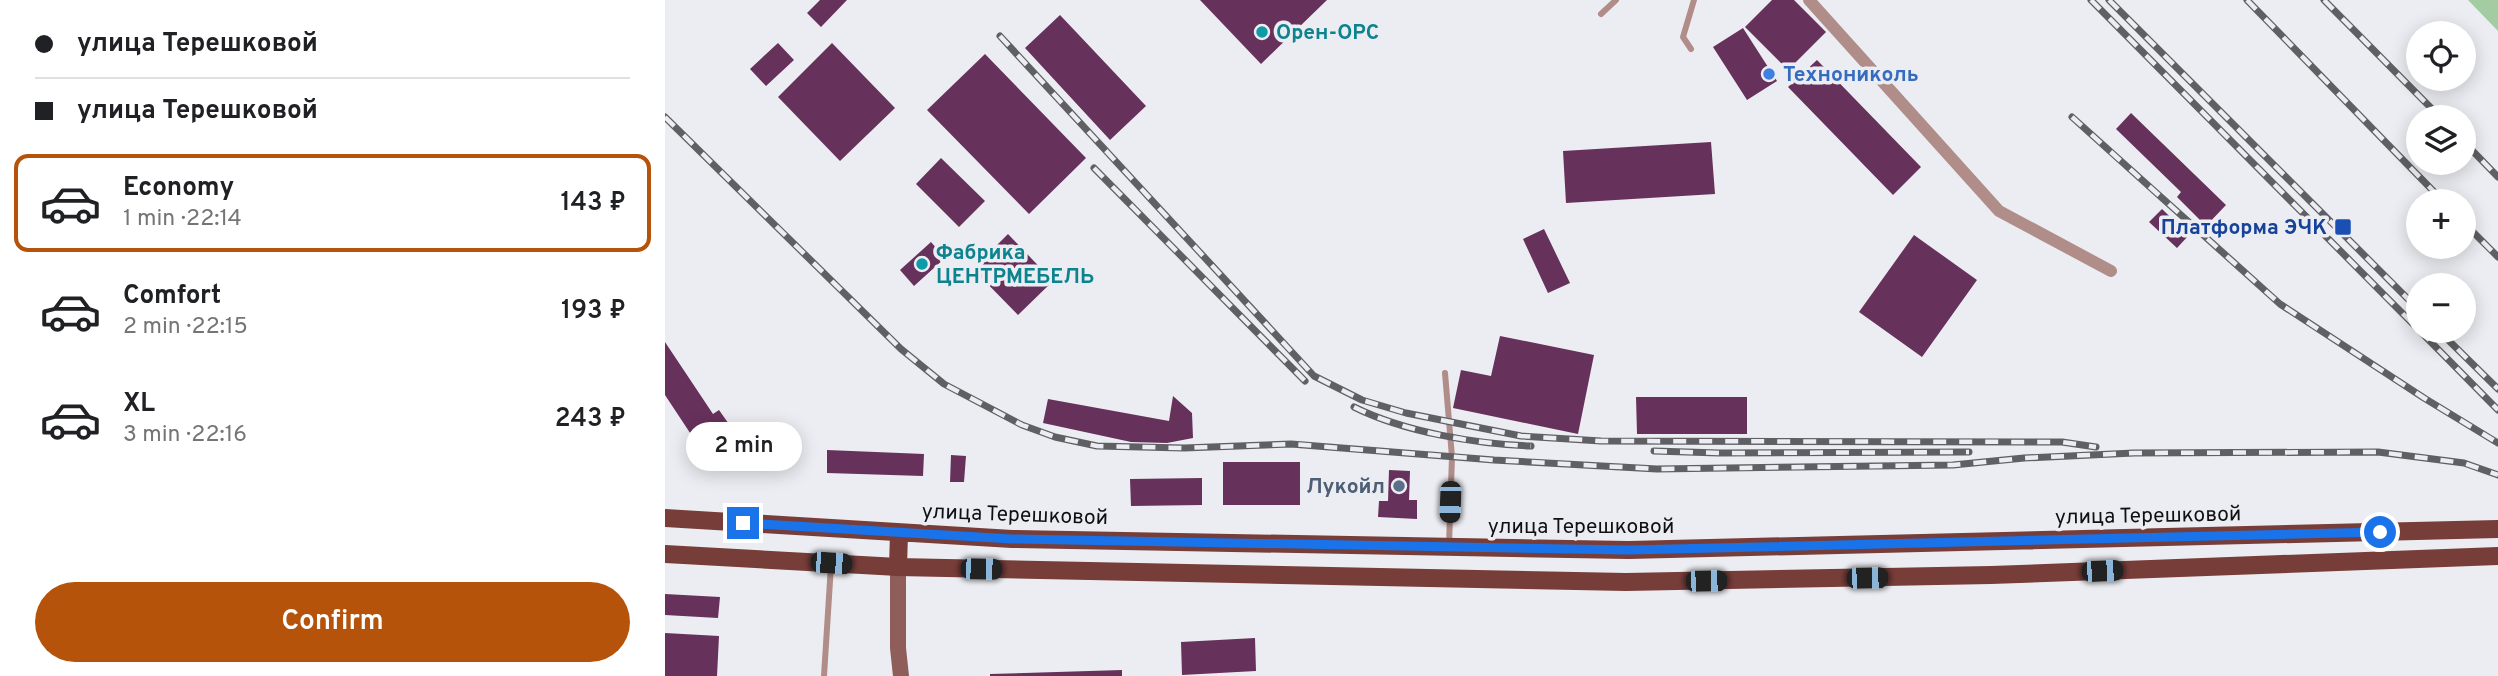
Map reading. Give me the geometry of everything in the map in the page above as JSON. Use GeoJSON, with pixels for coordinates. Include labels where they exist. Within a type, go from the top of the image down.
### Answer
{"type":"FeatureCollection","features":[{"type":"Feature","properties":{"kind":"main road","name":"улица Терешковой"},"geometry":{"type":"LineString","coordinates":[[665,518],[1012,539],[1629,550],[2498,529]]}},
{"type":"Feature","properties":{"kind":"main road"},"geometry":{"type":"LineString","coordinates":[[898,567],[899,533]]}},
{"type":"Feature","properties":{"kind":"main road"},"geometry":{"type":"LineString","coordinates":[[1448,578],[1449,547]]}},
{"type":"Feature","properties":{"kind":"main road"},"geometry":{"type":"LineString","coordinates":[[665,554],[898,567],[1626,582],[1880,578],[2498,556]]}},
{"type":"Feature","properties":{"kind":"street"},"geometry":{"type":"LineString","coordinates":[[1809,0],[1999,211],[2111,271]]}},
{"type":"Feature","properties":{"kind":"street"},"geometry":{"type":"LineString","coordinates":[[898,567],[898,648],[901,676]]}},
{"type":"Feature","properties":{"kind":"lane"},"geometry":{"type":"LineString","coordinates":[[1601,14],[1615,0]]}},
{"type":"Feature","properties":{"kind":"lane"},"geometry":{"type":"LineString","coordinates":[[1691,49],[1683,37],[1694,0]]}},
{"type":"Feature","properties":{"kind":"lane"},"geometry":{"type":"LineString","coordinates":[[1445,373],[1452,457],[1449,547]]}},
{"type":"Feature","properties":{"kind":"lane"},"geometry":{"type":"LineString","coordinates":[[824,676],[831,563]]}},
{"type":"Feature","properties":{"kind":"green space"},"geometry":{"type":"Polygon","coordinates":[[[2468,0],[2498,0],[2498,31],[2468,0]]]}},
{"type":"Feature","properties":{"kind":"building"},"geometry":{"type":"Polygon","coordinates":[[[820,0],[847,0],[821,27],[807,13],[820,0]]]}},
{"type":"Feature","properties":{"kind":"building","name":"Орен-ОРС"},"geometry":{"type":"Polygon","coordinates":[[[1200,0],[1327,0],[1261,64],[1200,0]]]}},
{"type":"Feature","properties":{"kind":"building"},"geometry":{"type":"Polygon","coordinates":[[[1772,0],[1794,0],[1826,32],[1788,70],[1745,27],[1772,0]]]}},
{"type":"Feature","properties":{"kind":"building"},"geometry":{"type":"Polygon","coordinates":[[[1060,15],[1146,106],[1110,140],[1025,48],[1060,15]]]}},
{"type":"Feature","properties":{"kind":"building"},"geometry":{"type":"Polygon","coordinates":[[[1743,28],[1777,81],[1747,100],[1713,47],[1743,28]]]}},
{"type":"Feature","properties":{"kind":"building"},"geometry":{"type":"Polygon","coordinates":[[[778,43],[794,60],[766,86],[750,69],[778,43]]]}},
{"type":"Feature","properties":{"kind":"building"},"geometry":{"type":"Polygon","coordinates":[[[832,43],[895,108],[840,161],[778,97],[832,43]]]}},
{"type":"Feature","properties":{"kind":"building"},"geometry":{"type":"Polygon","coordinates":[[[985,54],[1086,158],[1029,214],[927,110],[985,54]]]}},
{"type":"Feature","properties":{"kind":"building"},"geometry":{"type":"Polygon","coordinates":[[[1817,60],[1921,167],[1893,195],[1788,87],[1817,60]]]}},
{"type":"Feature","properties":{"kind":"building"},"geometry":{"type":"Polygon","coordinates":[[[2131,113],[2226,205],[2206,226],[2177,197],[2181,192],[2116,129],[2131,113]]]}},
{"type":"Feature","properties":{"kind":"building"},"geometry":{"type":"Polygon","coordinates":[[[1711,142],[1715,194],[1566,203],[1563,151],[1711,142]]]}},
{"type":"Feature","properties":{"kind":"building"},"geometry":{"type":"Polygon","coordinates":[[[941,158],[985,201],[959,227],[916,184],[941,158]]]}},
{"type":"Feature","properties":{"kind":"building"},"geometry":{"type":"Polygon","coordinates":[[[2162,209],[2189,235],[2177,248],[2149,222],[2162,209]]]}},
{"type":"Feature","properties":{"kind":"building"},"geometry":{"type":"Polygon","coordinates":[[[1544,229],[1570,283],[1548,293],[1523,239],[1544,229]]]}},
{"type":"Feature","properties":{"kind":"building"},"geometry":{"type":"Polygon","coordinates":[[[1008,234],[1053,281],[1018,315],[973,269],[1008,234]]]}},
{"type":"Feature","properties":{"kind":"building"},"geometry":{"type":"Polygon","coordinates":[[[1914,235],[1977,280],[1922,357],[1859,312],[1914,235]]]}},
{"type":"Feature","properties":{"kind":"building","name":"Фабрика ЦЕНТРМЕБЕЛЬ"},"geometry":{"type":"Polygon","coordinates":[[[931,242],[945,258],[914,286],[900,270],[931,242]]]}},
{"type":"Feature","properties":{"kind":"building"},"geometry":{"type":"Polygon","coordinates":[[[1500,336],[1594,355],[1578,434],[1453,408],[1461,370],[1491,376],[1500,336]]]}},
{"type":"Feature","properties":{"kind":"building"},"geometry":{"type":"Polygon","coordinates":[[[665,342],[713,414],[719,410],[731,427],[700,448],[665,395],[665,342]]]}},
{"type":"Feature","properties":{"kind":"building"},"geometry":{"type":"Polygon","coordinates":[[[1173,396],[1192,413],[1193,438],[1167,443],[1131,442],[1043,423],[1048,399],[1169,421],[1173,396]]]}},
{"type":"Feature","properties":{"kind":"building"},"geometry":{"type":"Polygon","coordinates":[[[1636,397],[1747,397],[1747,434],[1637,434],[1636,397]]]}},
{"type":"Feature","properties":{"kind":"building"},"geometry":{"type":"Polygon","coordinates":[[[827,450],[924,454],[923,476],[827,473],[827,450]]]}},
{"type":"Feature","properties":{"kind":"building"},"geometry":{"type":"Polygon","coordinates":[[[951,455],[966,456],[964,482],[950,482],[951,455]]]}},
{"type":"Feature","properties":{"kind":"building"},"geometry":{"type":"Polygon","coordinates":[[[1223,462],[1300,462],[1300,505],[1223,505],[1223,462]]]}},
{"type":"Feature","properties":{"kind":"building","name":"Лукойл"},"geometry":{"type":"Polygon","coordinates":[[[1389,470],[1410,471],[1409,500],[1417,500],[1417,519],[1378,517],[1379,501],[1388,501],[1389,470]]]}},
{"type":"Feature","properties":{"kind":"building"},"geometry":{"type":"Polygon","coordinates":[[[1202,478],[1202,505],[1131,506],[1130,479],[1202,478]]]}},
{"type":"Feature","properties":{"kind":"building"},"geometry":{"type":"Polygon","coordinates":[[[665,594],[720,597],[718,618],[665,615],[665,594]]]}},
{"type":"Feature","properties":{"kind":"building"},"geometry":{"type":"Polygon","coordinates":[[[665,633],[719,636],[717,676],[665,676],[665,633]]]}},
{"type":"Feature","properties":{"kind":"building"},"geometry":{"type":"Polygon","coordinates":[[[1255,638],[1256,671],[1182,675],[1181,642],[1255,638]]]}},
{"type":"Feature","properties":{"kind":"building"},"geometry":{"type":"Polygon","coordinates":[[[1122,670],[1122,676],[990,676],[990,674],[1122,670]]]}},
{"type":"Feature","properties":{"kind":"railway"},"geometry":{"type":"LineString","coordinates":[[2091,0],[2406,317]]}},
{"type":"Feature","properties":{"kind":"railway"},"geometry":{"type":"LineString","coordinates":[[2109,0],[2406,297]]}},
{"type":"Feature","properties":{"kind":"railway"},"geometry":{"type":"LineString","coordinates":[[2247,0],[2431,189]]}},
{"type":"Feature","properties":{"kind":"railway"},"geometry":{"type":"LineString","coordinates":[[2324,0],[2428,105]]}},
{"type":"Feature","properties":{"kind":"railway"},"geometry":{"type":"LineString","coordinates":[[1000,36],[1314,376],[1362,400],[1406,413],[1521,436],[1601,441],[2062,442],[2096,447]]}},
{"type":"Feature","properties":{"kind":"railway"},"geometry":{"type":"LineString","coordinates":[[665,117],[901,349],[944,384],[1022,425],[1055,437],[1097,446],[1184,448],[1291,444],[1494,460],[1657,469],[1953,465],[2024,458],[2134,453],[2378,452],[2464,463],[2498,475]]}},
{"type":"Feature","properties":{"kind":"railway"},"geometry":{"type":"LineString","coordinates":[[2072,117],[2280,304],[2498,443]]}},
{"type":"Feature","properties":{"kind":"railway"},"geometry":{"type":"LineString","coordinates":[[2476,154],[2498,177]]}},
{"type":"Feature","properties":{"kind":"railway"},"geometry":{"type":"LineString","coordinates":[[1094,168],[1305,381]]}},
{"type":"Feature","properties":{"kind":"railway"},"geometry":{"type":"LineString","coordinates":[[2476,235],[2498,257]]}},
{"type":"Feature","properties":{"kind":"railway"},"geometry":{"type":"LineString","coordinates":[[2432,343],[2498,410]]}},
{"type":"Feature","properties":{"kind":"railway"},"geometry":{"type":"LineString","coordinates":[[2451,343],[2498,389]]}},
{"type":"Feature","properties":{"kind":"railway"},"geometry":{"type":"LineString","coordinates":[[1354,407],[1417,430],[1487,443],[1531,446]]}},
{"type":"Feature","properties":{"kind":"railway"},"geometry":{"type":"LineString","coordinates":[[1654,451],[1969,452]]}},
{"type":"Feature","properties":{"kind":"place","name":"Орен-ОРС"},"geometry":{"type":"Point","coordinates":[1262,32]}},
{"type":"Feature","properties":{"kind":"place","name":"Технониколь"},"geometry":{"type":"Point","coordinates":[1769,74]}},
{"type":"Feature","properties":{"kind":"place","name":"Платформа ЭЧК"},"geometry":{"type":"Point","coordinates":[2343,227]}},
{"type":"Feature","properties":{"kind":"place","name":"Фабрика ЦЕНТРМЕБЕЛЬ"},"geometry":{"type":"Point","coordinates":[922,264]}},
{"type":"Feature","properties":{"kind":"place","name":"Лукойл"},"geometry":{"type":"Point","coordinates":[1399,486]}},
{"type":"Feature","properties":{"kind":"route"},"geometry":{"type":"LineString","coordinates":[[743,523],[1012,539],[1629,550],[2380,532]]}}]}
